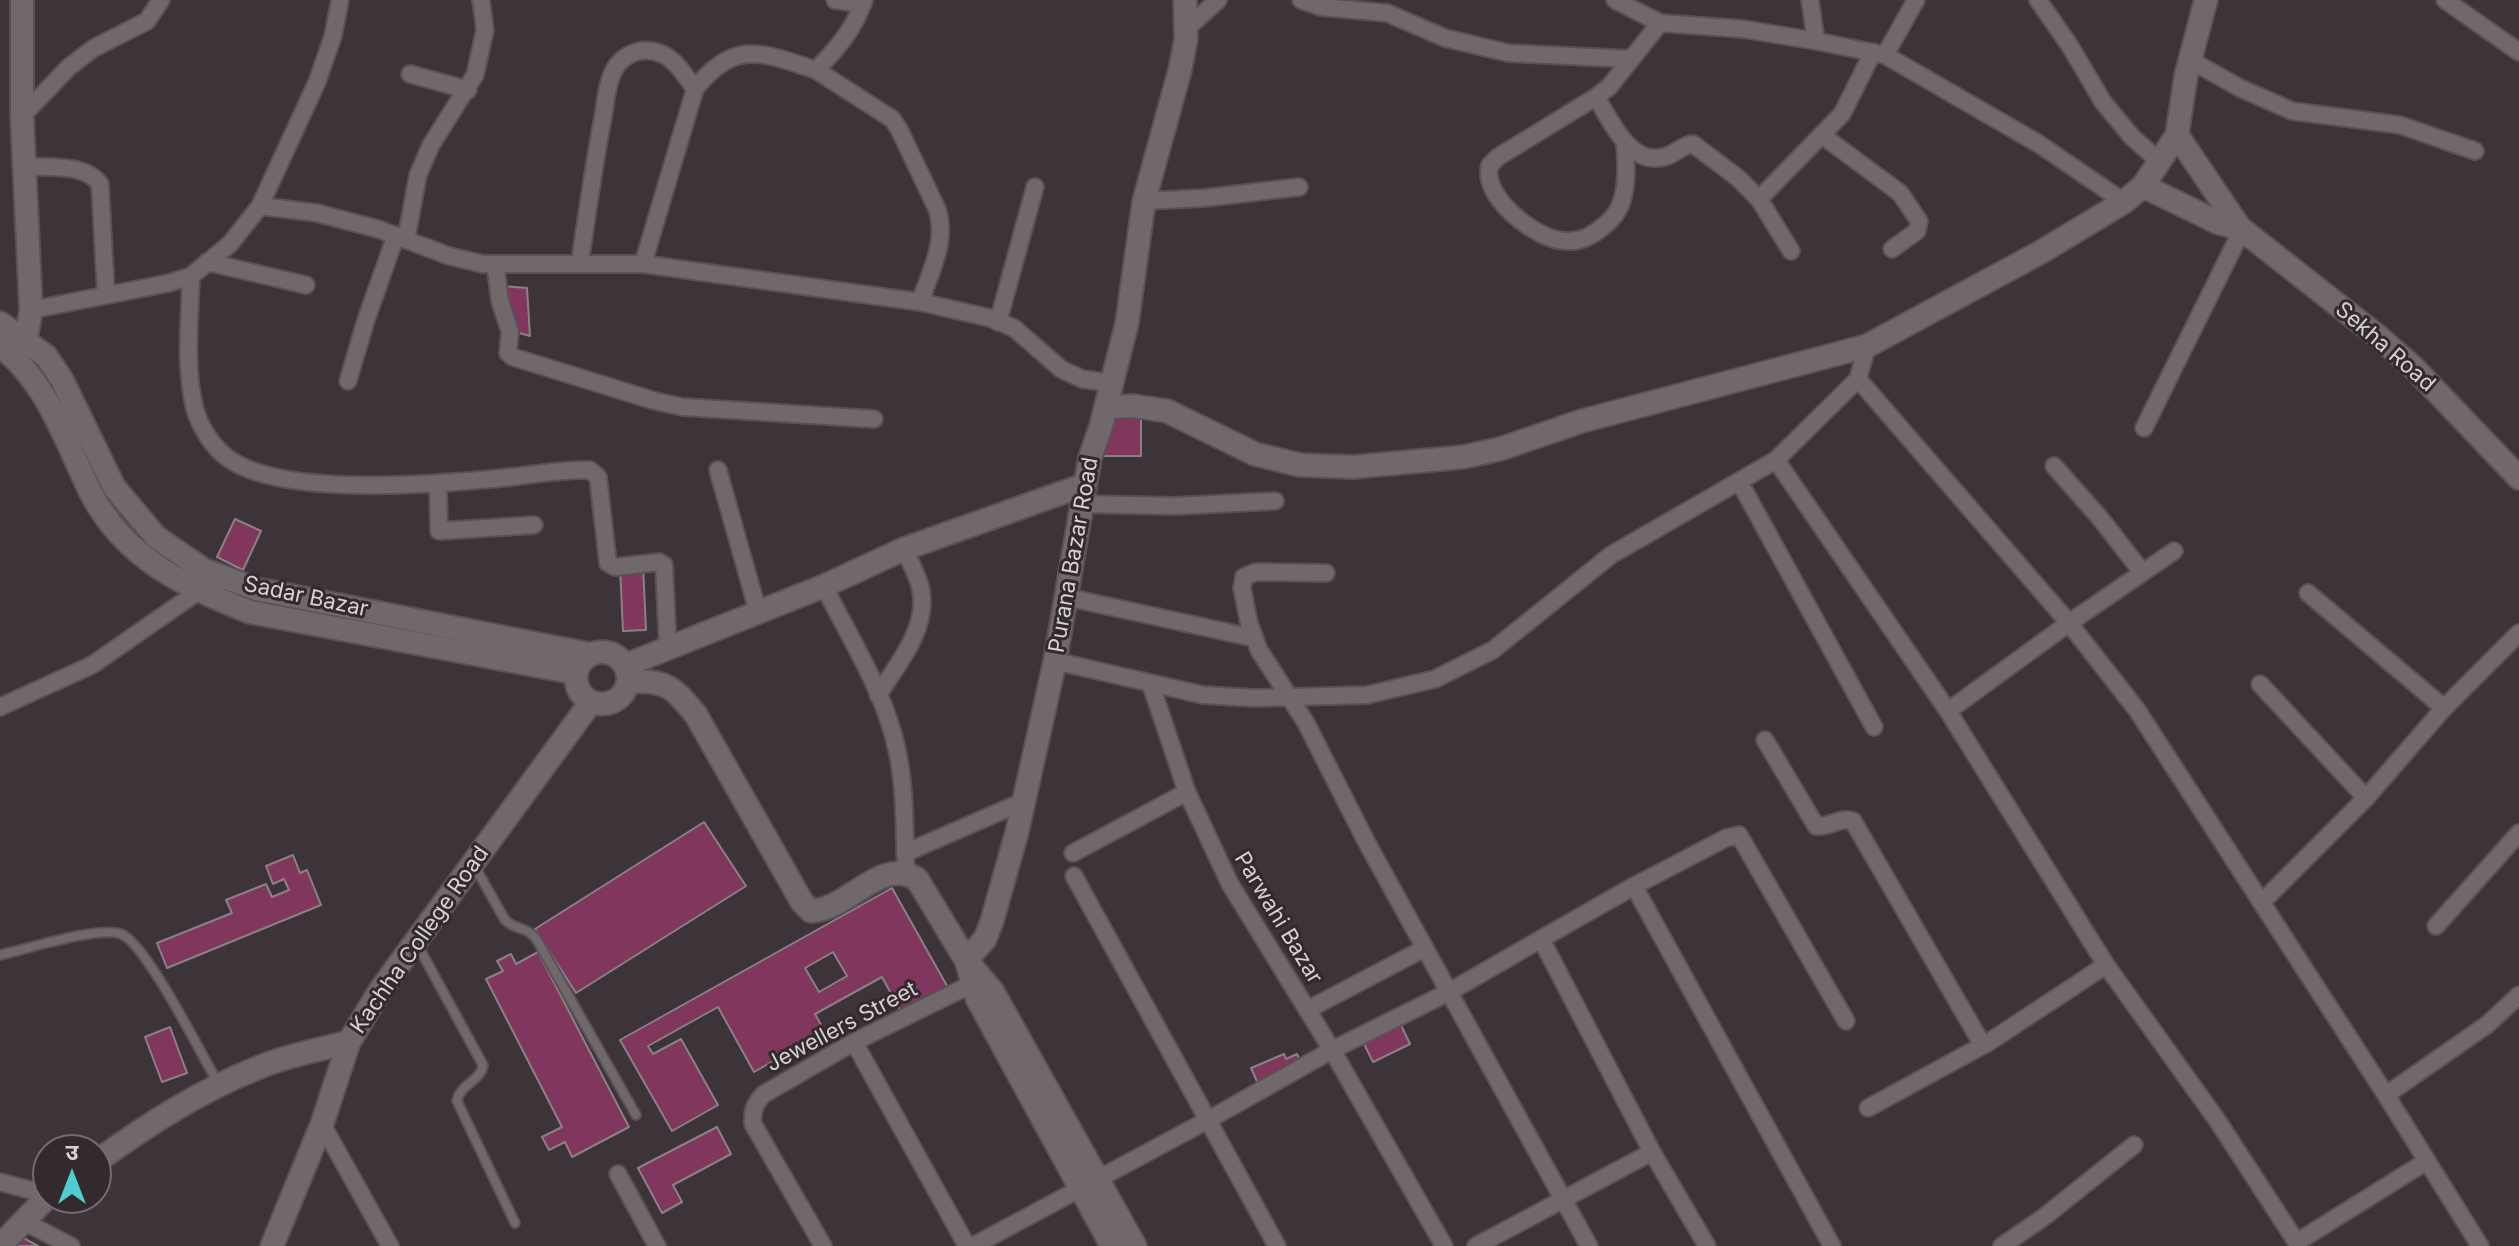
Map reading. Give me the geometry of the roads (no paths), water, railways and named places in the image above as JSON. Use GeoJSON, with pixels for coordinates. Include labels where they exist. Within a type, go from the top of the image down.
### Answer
{"type":"FeatureCollection","features":[{"type":"Feature","properties":{"kind":"street"},"geometry":{"type":"LineString","coordinates":[[13,348],[31,310],[22,116],[22,0]]}},
{"type":"Feature","properties":{"kind":"street"},"geometry":{"type":"LineString","coordinates":[[22,116],[69,67],[94,48],[147,21],[161,0]]}},
{"type":"Feature","properties":{"kind":"street"},"geometry":{"type":"LineString","coordinates":[[31,310],[191,276],[230,244],[260,206],[317,82],[333,36],[340,0]]}},
{"type":"Feature","properties":{"kind":"street"},"geometry":{"type":"LineString","coordinates":[[348,381],[366,320],[401,238],[418,175],[431,145],[468,90],[482,51],[485,30],[481,0]]}},
{"type":"Feature","properties":{"kind":"street"},"geometry":{"type":"LineString","coordinates":[[816,70],[842,43],[864,2],[835,0]]}},
{"type":"Feature","properties":{"kind":"street","name":"Purana Bazar Road"},"geometry":{"type":"LineString","coordinates":[[966,960],[978,950],[992,921],[1017,832],[1055,661],[1090,458],[1127,323],[1144,201],[1180,70],[1186,29],[1185,0]]}},
{"type":"Feature","properties":{"kind":"street"},"geometry":{"type":"LineString","coordinates":[[1186,29],[1218,0]]}},
{"type":"Feature","properties":{"kind":"street"},"geometry":{"type":"LineString","coordinates":[[1301,0],[1321,7],[1387,13],[1445,38],[1496,51],[1631,59]]}},
{"type":"Feature","properties":{"kind":"street"},"geometry":{"type":"LineString","coordinates":[[1615,0],[1660,23],[1743,29],[1879,54],[2039,144],[2124,202]]}},
{"type":"Feature","properties":{"kind":"street"},"geometry":{"type":"LineString","coordinates":[[1810,0],[1816,41]]}},
{"type":"Feature","properties":{"kind":"street"},"geometry":{"type":"LineString","coordinates":[[1759,199],[1848,107],[1916,0]]}},
{"type":"Feature","properties":{"kind":"street"},"geometry":{"type":"LineString","coordinates":[[2038,0],[2103,102],[2132,137],[2159,161]]}},
{"type":"Feature","properties":{"kind":"street"},"geometry":{"type":"LineString","coordinates":[[1106,407],[1134,406],[1167,411],[1255,454],[1300,465],[1353,467],[1463,457],[1500,449],[1582,421],[1867,346],[2041,252],[2124,202],[2143,186],[2177,135],[2190,60],[2206,0]]}},
{"type":"Feature","properties":{"kind":"street"},"geometry":{"type":"LineString","coordinates":[[2451,1],[2519,52]]}},
{"type":"Feature","properties":{"kind":"street"},"geometry":{"type":"LineString","coordinates":[[1625,144],[1624,191],[1620,206],[1602,228],[1587,238],[1563,242],[1547,236],[1517,218],[1503,205],[1488,181],[1490,165],[1609,87],[1660,23]]}},
{"type":"Feature","properties":{"kind":"street"},"geometry":{"type":"LineString","coordinates":[[580,262],[595,157],[609,84],[616,67],[625,56],[637,50],[650,50],[672,60],[695,89]]}},
{"type":"Feature","properties":{"kind":"street"},"geometry":{"type":"LineString","coordinates":[[643,264],[695,89],[705,76],[733,56],[771,56],[816,70],[892,119],[899,129],[941,220],[939,246],[920,302]]}},
{"type":"Feature","properties":{"kind":"street"},"geometry":{"type":"LineString","coordinates":[[2190,60],[2240,88],[2292,111],[2400,125],[2475,151]]}},
{"type":"Feature","properties":{"kind":"street"},"geometry":{"type":"LineString","coordinates":[[410,74],[468,90]]}},
{"type":"Feature","properties":{"kind":"street"},"geometry":{"type":"LineString","coordinates":[[1596,97],[1625,144],[1639,154],[1664,157],[1693,144],[1738,178],[1759,199],[1791,251]]}},
{"type":"Feature","properties":{"kind":"street","name":"Sekha Road"},"geometry":{"type":"LineString","coordinates":[[2177,135],[2241,229],[2414,368],[2519,478]]}},
{"type":"Feature","properties":{"kind":"street"},"geometry":{"type":"LineString","coordinates":[[1823,136],[1900,193],[1916,216],[1919,221],[1917,231],[1892,249]]}},
{"type":"Feature","properties":{"kind":"street"},"geometry":{"type":"LineString","coordinates":[[24,166],[80,170],[95,176],[100,184],[106,295]]}},
{"type":"Feature","properties":{"kind":"street","name":"Sekha Road"},"geometry":{"type":"LineString","coordinates":[[2143,186],[2211,220],[2241,229]]}},
{"type":"Feature","properties":{"kind":"street"},"geometry":{"type":"LineString","coordinates":[[998,322],[1035,187]]}},
{"type":"Feature","properties":{"kind":"street"},"geometry":{"type":"LineString","coordinates":[[1144,201],[1204,198],[1299,187]]}},
{"type":"Feature","properties":{"kind":"street"},"geometry":{"type":"LineString","coordinates":[[260,206],[317,213],[449,256],[495,264],[643,264],[920,302],[1014,328],[1061,369],[1082,379],[1111,383]]}},
{"type":"Feature","properties":{"kind":"street"},"geometry":{"type":"LineString","coordinates":[[2144,428],[2241,229]]}},
{"type":"Feature","properties":{"kind":"street"},"geometry":{"type":"LineString","coordinates":[[207,262],[306,285]]}},
{"type":"Feature","properties":{"kind":"street"},"geometry":{"type":"LineString","coordinates":[[495,264],[500,301],[510,332],[508,353],[513,357],[683,407],[874,419]]}},
{"type":"Feature","properties":{"kind":"street"},"geometry":{"type":"LineString","coordinates":[[191,276],[190,375],[196,411],[208,437],[228,458],[254,471],[287,479],[371,485],[438,483],[584,470],[596,473],[608,563],[615,567],[659,562],[664,565],[668,648]]}},
{"type":"Feature","properties":{"kind":"street","name":"Sadar Bazar"},"geometry":{"type":"LineString","coordinates":[[0,323],[42,391],[94,498],[140,554],[168,576],[198,592],[250,612],[576,673]]}},
{"type":"Feature","properties":{"kind":"street"},"geometry":{"type":"LineString","coordinates":[[1055,661],[1203,695],[1291,698],[1367,695],[1435,679],[1493,650],[1611,555],[1776,460],[1858,379],[1867,346]]}},
{"type":"Feature","properties":{"kind":"street","name":"Sadar Bazar"},"geometry":{"type":"LineString","coordinates":[[13,348],[46,356],[62,380],[114,487],[156,537],[204,570],[256,589],[589,654]]}},
{"type":"Feature","properties":{"kind":"street"},"geometry":{"type":"LineString","coordinates":[[1858,379],[2069,623],[2137,710],[2480,1246]]}},
{"type":"Feature","properties":{"kind":"street"},"geometry":{"type":"LineString","coordinates":[[1776,460],[1948,711],[2106,965],[2217,1120],[2298,1244],[2427,1161]]}},
{"type":"Feature","properties":{"kind":"street"},"geometry":{"type":"LineString","coordinates":[[2054,466],[2142,572]]}},
{"type":"Feature","properties":{"kind":"street"},"geometry":{"type":"LineString","coordinates":[[718,470],[758,612]]}},
{"type":"Feature","properties":{"kind":"street"},"geometry":{"type":"LineString","coordinates":[[1739,481],[1874,727]]}},
{"type":"Feature","properties":{"kind":"street"},"geometry":{"type":"LineString","coordinates":[[438,483],[439,531],[534,525]]}},
{"type":"Feature","properties":{"kind":"street"},"geometry":{"type":"LineString","coordinates":[[1022,802],[827,908],[811,911],[802,902],[696,715],[676,690],[628,674],[616,655],[608,652],[589,654],[580,660],[576,673],[580,691],[591,702],[607,704],[616,701],[628,674],[668,648],[824,586],[904,549],[1083,494],[1175,506],[1275,501]]}},
{"type":"Feature","properties":{"kind":"street"},"geometry":{"type":"LineString","coordinates":[[878,695],[914,637],[921,618],[921,590],[904,549]]}},
{"type":"Feature","properties":{"kind":"street"},"geometry":{"type":"LineString","coordinates":[[1948,711],[2174,551]]}},
{"type":"Feature","properties":{"kind":"street"},"geometry":{"type":"LineString","coordinates":[[1326,573],[1256,572],[1244,577],[1242,588],[1254,638],[1291,698],[1589,1246]]}},
{"type":"Feature","properties":{"kind":"street"},"geometry":{"type":"LineString","coordinates":[[0,707],[92,665],[220,576]]}},
{"type":"Feature","properties":{"kind":"street"},"geometry":{"type":"LineString","coordinates":[[824,586],[878,695],[897,749],[906,863],[966,960],[993,992],[1088,1183],[1112,1246]]}},
{"type":"Feature","properties":{"kind":"street"},"geometry":{"type":"LineString","coordinates":[[2308,593],[2444,708]]}},
{"type":"Feature","properties":{"kind":"street"},"geometry":{"type":"LineString","coordinates":[[1066,597],[1254,638]]}},
{"type":"Feature","properties":{"kind":"street"},"geometry":{"type":"LineString","coordinates":[[2262,902],[2366,798],[2444,708],[2519,633]]}},
{"type":"Feature","properties":{"kind":"street"},"geometry":{"type":"LineString","coordinates":[[2260,684],[2366,798]]}},
{"type":"Feature","properties":{"kind":"street","name":"Parwahi Bazar"},"geometry":{"type":"LineString","coordinates":[[1151,685],[1187,792],[1230,884],[1332,1050],[1444,1246]]}},
{"type":"Feature","properties":{"kind":"street","name":"Kachha College Road"},"geometry":{"type":"LineString","coordinates":[[272,1246],[322,1124],[349,1042],[381,989],[591,702]]}},
{"type":"Feature","properties":{"kind":"street"},"geometry":{"type":"LineString","coordinates":[[1765,740],[1816,826],[1846,819],[1853,821],[1982,1044]]}},
{"type":"Feature","properties":{"kind":"street"},"geometry":{"type":"LineString","coordinates":[[1073,853],[1187,792]]}},
{"type":"Feature","properties":{"kind":"street"},"geometry":{"type":"LineString","coordinates":[[2436,926],[2519,833]]}},
{"type":"Feature","properties":{"kind":"street"},"geometry":{"type":"LineString","coordinates":[[854,1042],[970,1246],[1208,1120],[1332,1050],[1449,992],[1634,886],[1735,834],[1742,836],[1846,1021]]}},
{"type":"Feature","properties":{"kind":"street"},"geometry":{"type":"LineString","coordinates":[[1074,876],[1277,1246]]}},
{"type":"Feature","properties":{"kind":"street"},"geometry":{"type":"LineString","coordinates":[[1634,886],[1832,1246]]}},
{"type":"Feature","properties":{"kind":"street"},"geometry":{"type":"LineString","coordinates":[[1541,939],[1652,1152],[1707,1246]]}},
{"type":"Feature","properties":{"kind":"street"},"geometry":{"type":"LineString","coordinates":[[1307,1010],[1425,948]]}},
{"type":"Feature","properties":{"kind":"street"},"geometry":{"type":"LineString","coordinates":[[966,960],[972,984],[1088,1183],[1135,1246]]}},
{"type":"Feature","properties":{"kind":"street"},"geometry":{"type":"LineString","coordinates":[[1868,1108],[1982,1044],[2106,965]]}},
{"type":"Feature","properties":{"kind":"street","name":"Jewellers Street"},"geometry":{"type":"LineString","coordinates":[[823,1246],[753,1124],[752,1111],[757,1101],[854,1042],[972,984]]}},
{"type":"Feature","properties":{"kind":"street"},"geometry":{"type":"LineString","coordinates":[[2386,1095],[2488,1024],[2519,995]]}},
{"type":"Feature","properties":{"kind":"street"},"geometry":{"type":"LineString","coordinates":[[112,1150],[151,1122],[260,1066],[349,1042]]}},
{"type":"Feature","properties":{"kind":"street"},"geometry":{"type":"LineString","coordinates":[[322,1124],[390,1246]]}},
{"type":"Feature","properties":{"kind":"street"},"geometry":{"type":"LineString","coordinates":[[2002,1246],[2044,1217],[2134,1145]]}},
{"type":"Feature","properties":{"kind":"street"},"geometry":{"type":"LineString","coordinates":[[1476,1246],[1652,1152]]}},
{"type":"Feature","properties":{"kind":"street"},"geometry":{"type":"LineString","coordinates":[[618,1174],[657,1246]]}},
{"type":"Feature","properties":{"kind":"street"},"geometry":{"type":"LineString","coordinates":[[0,1182],[32,1191]]}},
{"type":"Feature","properties":{"kind":"street"},"geometry":{"type":"LineString","coordinates":[[0,1246],[32,1212]]}},
{"type":"Feature","properties":{"kind":"street"},"geometry":{"type":"LineString","coordinates":[[23,1221],[71,1246]]}},
{"type":"Feature","properties":{"kind":"lane"},"geometry":{"type":"LineString","coordinates":[[473,863],[505,920],[511,926],[526,929],[537,940],[636,1115]]}},
{"type":"Feature","properties":{"kind":"lane"},"geometry":{"type":"LineString","coordinates":[[0,955],[92,934],[121,935],[142,952],[219,1086]]}},
{"type":"Feature","properties":{"kind":"lane"},"geometry":{"type":"LineString","coordinates":[[415,942],[483,1065],[479,1075],[459,1092],[457,1101],[515,1223]]}}]}
